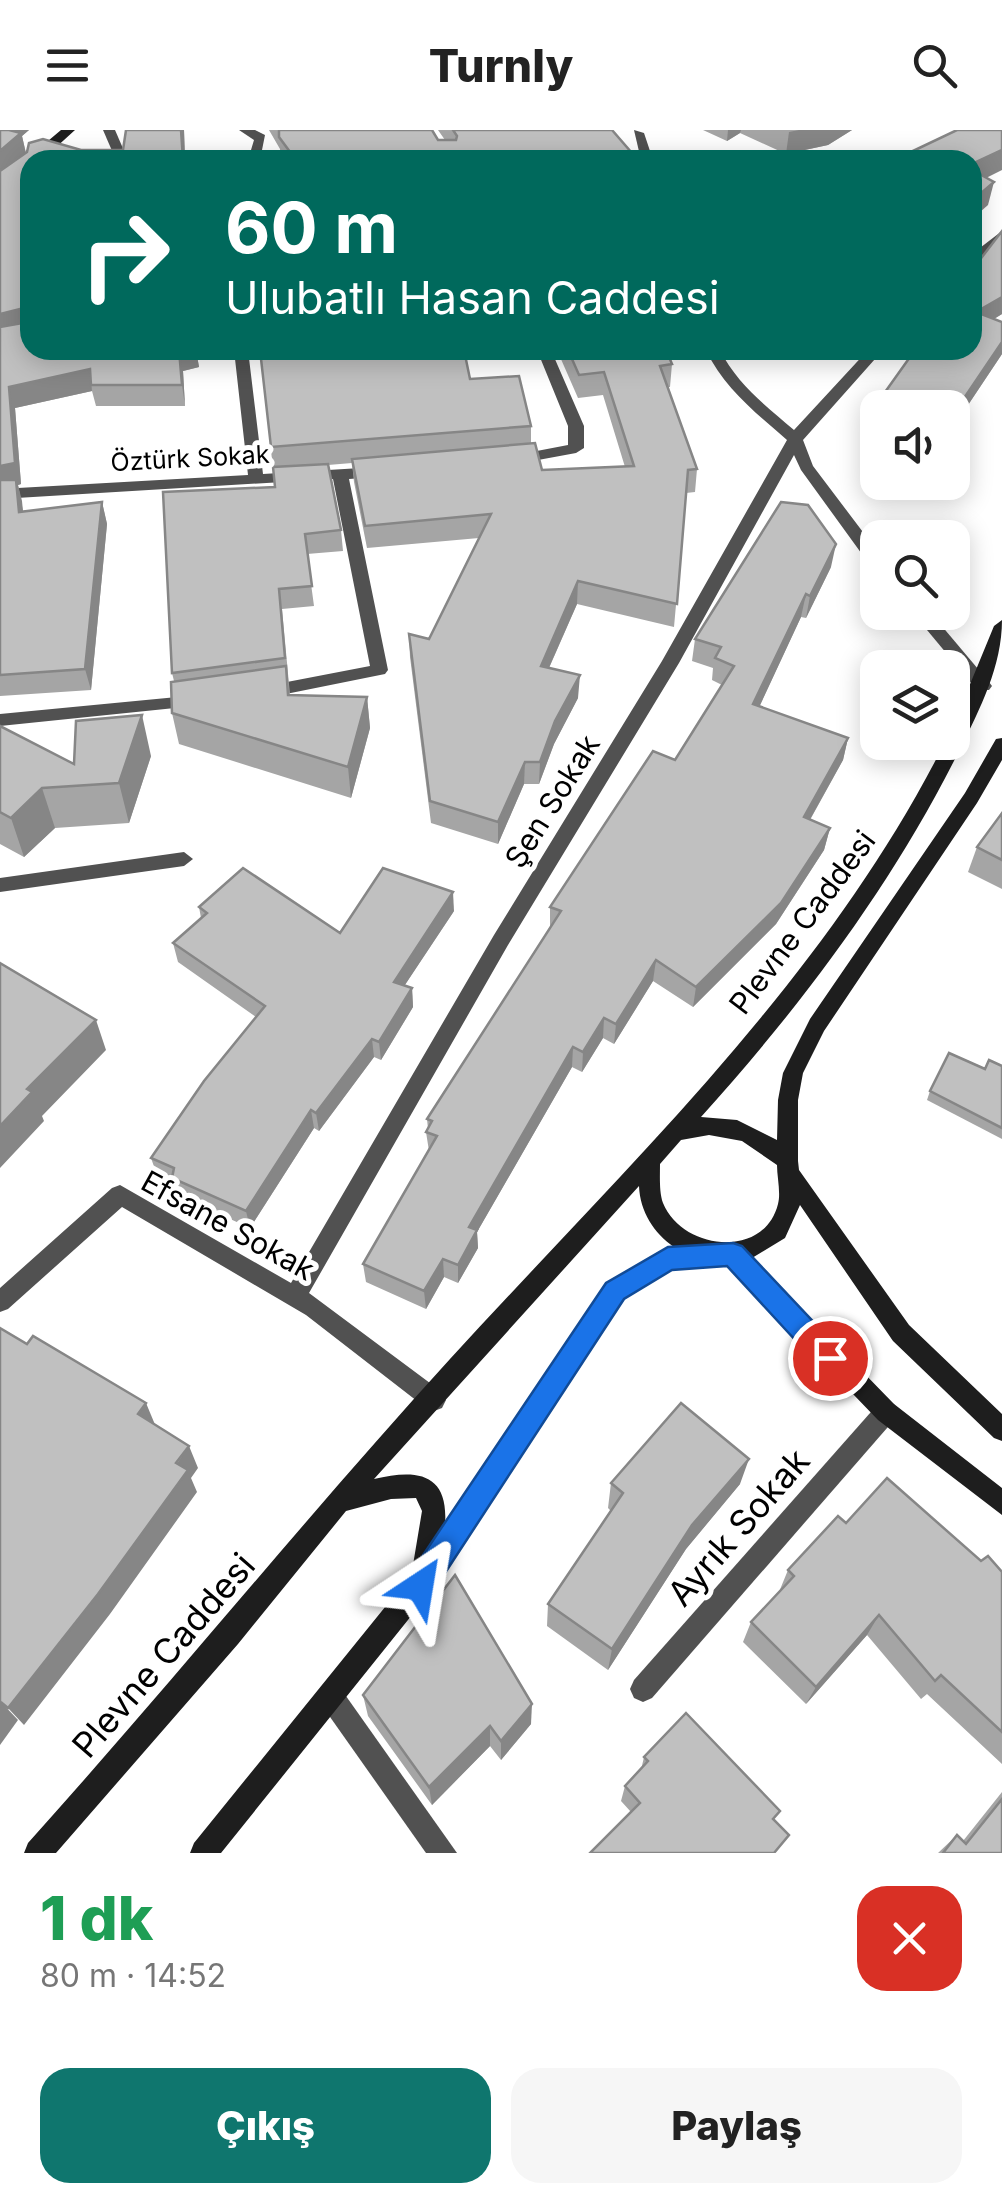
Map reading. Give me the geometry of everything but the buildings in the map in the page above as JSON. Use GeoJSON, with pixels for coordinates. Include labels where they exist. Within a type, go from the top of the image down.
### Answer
{"type":"FeatureCollection","features":[{"type":"Feature","properties":{"kind":"main road"},"geometry":{"type":"LineString","coordinates":[[46,150],[69,130]]}},
{"type":"Feature","properties":{"kind":"main road"},"geometry":{"type":"LineString","coordinates":[[15,175],[20,171]]}},
{"type":"Feature","properties":{"kind":"main road","name":"Plevne Caddesi"},"geometry":{"type":"LineString","coordinates":[[678,1132],[877,886],[936,787],[982,686],[1002,626]]}},
{"type":"Feature","properties":{"kind":"main road"},"geometry":{"type":"LineString","coordinates":[[204,1853],[420,1586],[615,1291],[668,1258],[720,1253],[766,1242],[789,1218],[794,1198],[788,1100],[793,1073],[816,1025],[971,798],[1002,744]]}},
{"type":"Feature","properties":{"kind":"main road"},"geometry":{"type":"LineString","coordinates":[[1002,1430],[901,1333],[790,1168],[744,1130],[699,1125],[678,1132],[649,1164],[645,1185],[649,1207],[663,1228],[683,1244],[720,1253],[886,1412],[1002,1503]]}},
{"type":"Feature","properties":{"kind":"main road","name":"Plevne Caddesi"},"geometry":{"type":"LineString","coordinates":[[38,1853],[243,1618],[338,1501],[649,1164]]}},
{"type":"Feature","properties":{"kind":"main road"},"geometry":{"type":"LineString","coordinates":[[338,1501],[409,1483],[431,1497],[437,1520],[420,1586]]}},
{"type":"Feature","properties":{"kind":"street"},"geometry":{"type":"LineString","coordinates":[[245,130],[261,138],[257,150]]}},
{"type":"Feature","properties":{"kind":"street"},"geometry":{"type":"LineString","coordinates":[[638,133],[644,150]]}},
{"type":"Feature","properties":{"kind":"street"},"geometry":{"type":"LineString","coordinates":[[982,253],[1002,235]]}},
{"type":"Feature","properties":{"kind":"street"},"geometry":{"type":"LineString","coordinates":[[241,360],[256,479]]}},
{"type":"Feature","properties":{"kind":"street"},"geometry":{"type":"LineString","coordinates":[[485,462],[576,448],[576,426],[548,360]]}},
{"type":"Feature","properties":{"kind":"street"},"geometry":{"type":"LineString","coordinates":[[718,360],[749,399],[795,439],[806,468],[860,540]]}},
{"type":"Feature","properties":{"kind":"street","name":"Şen Sokak"},"geometry":{"type":"LineString","coordinates":[[294,1297],[501,940],[670,663],[795,439],[867,360]]}},
{"type":"Feature","properties":{"kind":"street","name":"Öztürk Sokak"},"geometry":{"type":"LineString","coordinates":[[0,494],[394,471]]}},
{"type":"Feature","properties":{"kind":"street"},"geometry":{"type":"LineString","coordinates":[[238,697],[379,670],[340,475]]}},
{"type":"Feature","properties":{"kind":"street"},"geometry":{"type":"LineString","coordinates":[[935,630],[982,686]]}},
{"type":"Feature","properties":{"kind":"street"},"geometry":{"type":"LineString","coordinates":[[0,720],[218,699]]}},
{"type":"Feature","properties":{"kind":"street"},"geometry":{"type":"LineString","coordinates":[[0,885],[184,858]]}},
{"type":"Feature","properties":{"kind":"street","name":"Efsane Sokak"},"geometry":{"type":"LineString","coordinates":[[0,1302],[120,1195],[294,1297],[434,1400]]}},
{"type":"Feature","properties":{"kind":"street","name":"Ayrık Sokak"},"geometry":{"type":"LineString","coordinates":[[644,1689],[886,1412]]}},
{"type":"Feature","properties":{"kind":"street"},"geometry":{"type":"LineString","coordinates":[[332,1698],[443,1853]]}},
{"type":"Feature","properties":{"kind":"route"},"geometry":{"type":"LineString","coordinates":[[420,1586],[538,1400],[615,1291],[668,1258],[708,1252],[733,1254],[830,1358]]}}]}
